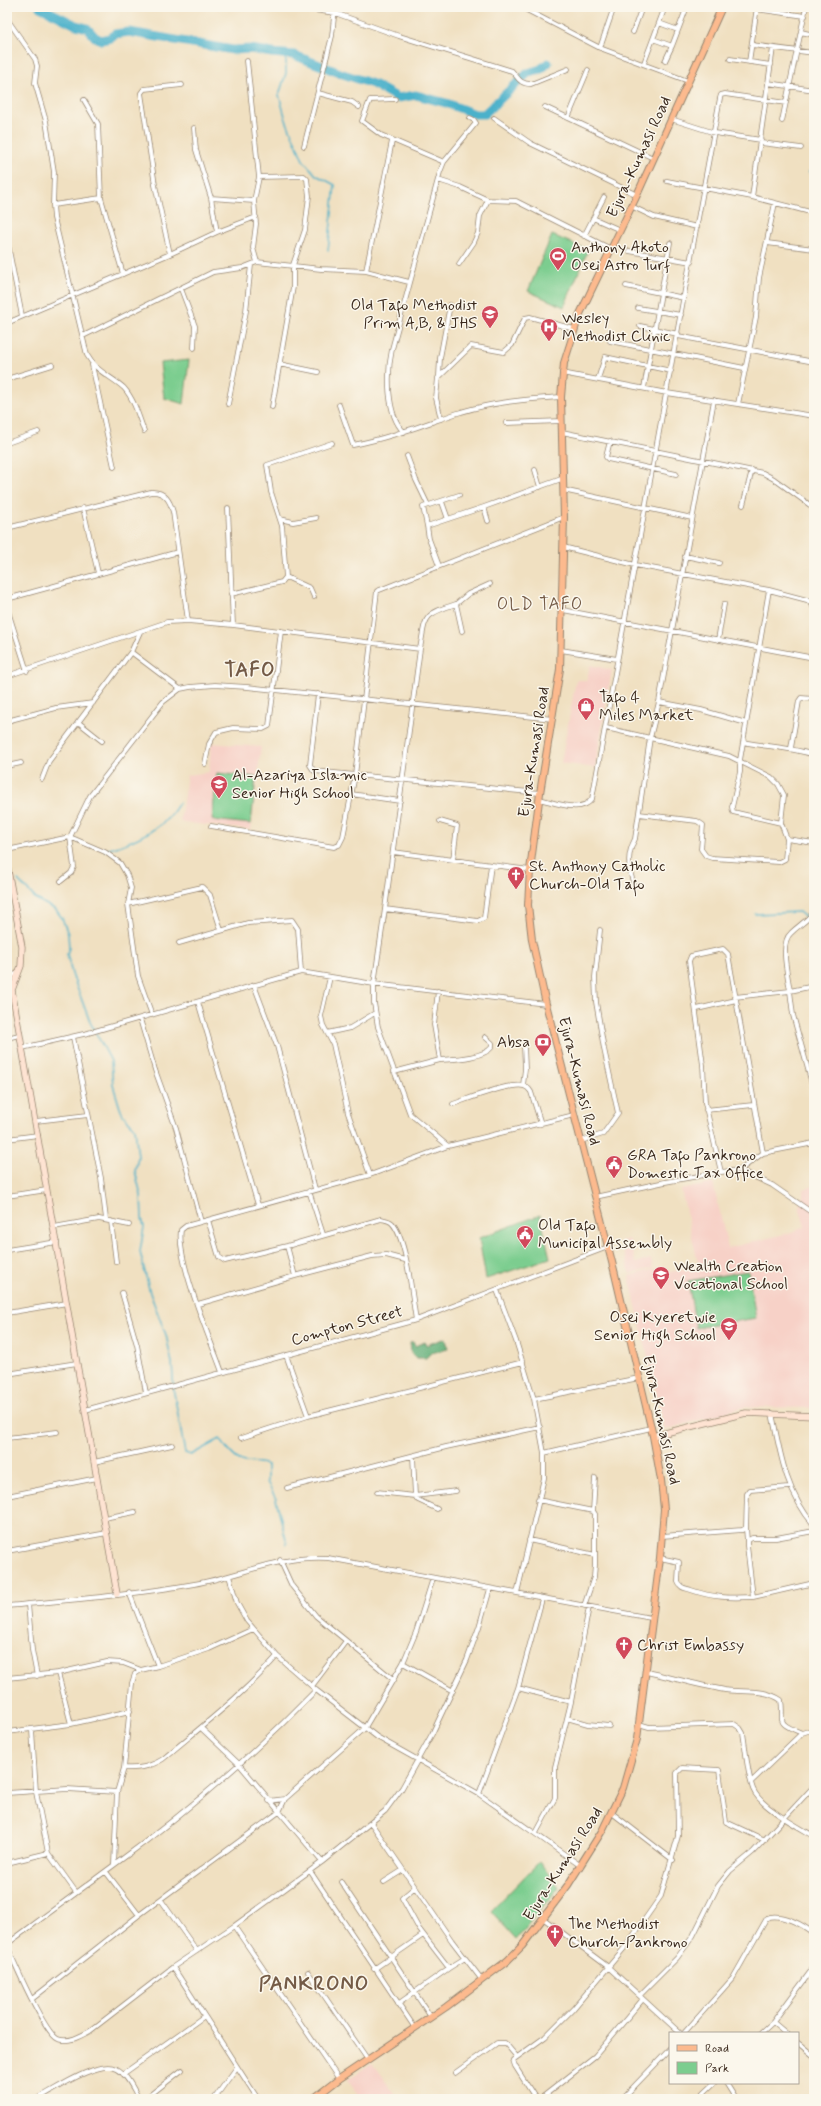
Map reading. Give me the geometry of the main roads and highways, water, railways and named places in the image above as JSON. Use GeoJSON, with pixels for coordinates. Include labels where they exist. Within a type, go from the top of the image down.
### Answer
{"type":"FeatureCollection","features":[{"type":"Feature","properties":{"kind":"main road","name":"Ejura-Kumasi Road"},"geometry":{"type":"LineString","coordinates":[[313,2099],[339,2079],[431,2017],[482,1980],[517,1952],[544,1919],[581,1866],[612,1814],[632,1762],[647,1672],[662,1536],[663,1496],[653,1436],[608,1247],[546,1004],[529,924],[530,870],[539,796],[553,719],[561,650],[564,517],[561,397],[562,373],[574,329],[722,7]]}},
{"type":"Feature","properties":{"kind":"waterway"},"geometry":{"type":"LineString","coordinates":[[40,7],[76,25],[87,28],[95,37],[101,40],[110,38],[115,34],[129,32],[233,50],[251,49],[294,55],[373,84],[398,98],[416,95],[446,103],[475,114],[484,114],[528,73],[541,69],[548,63]]}},
{"type":"Feature","properties":{"kind":"waterway"},"geometry":{"type":"LineString","coordinates":[[284,54],[286,61],[286,73],[279,95],[286,120],[303,160],[316,175],[335,185],[328,251]]}},
{"type":"Feature","properties":{"kind":"waterway"},"geometry":{"type":"LineString","coordinates":[[809,172],[814,170]]}},
{"type":"Feature","properties":{"kind":"waterway"},"geometry":{"type":"LineString","coordinates":[[105,850],[146,834],[161,825],[179,803]]}},
{"type":"Feature","properties":{"kind":"waterway"},"geometry":{"type":"LineString","coordinates":[[18,880],[36,899],[56,910],[62,918],[68,934],[69,948],[67,954],[72,974],[90,1022],[111,1061],[113,1085],[120,1108],[123,1115],[135,1128],[138,1157],[135,1171],[141,1195],[144,1227],[140,1252],[150,1293],[166,1335],[172,1363],[174,1393],[185,1453],[191,1455],[220,1439],[231,1453],[241,1461],[267,1465],[267,1482],[276,1499],[287,1544]]}},
{"type":"Feature","properties":{"kind":"waterway"},"geometry":{"type":"LineString","coordinates":[[755,914],[799,912],[806,918]]}},
{"type":"Feature","properties":{"kind":"place","name":"Anthony Akoto Osei Astro Turf"},"geometry":{"type":"Point","coordinates":[558,271]}},
{"type":"Feature","properties":{"kind":"place","name":"Old Tafo Methodist Prim A,B, & JHS"},"geometry":{"type":"Point","coordinates":[490,329]}},
{"type":"Feature","properties":{"kind":"place","name":"Wesley Methodist Clinic"},"geometry":{"type":"Point","coordinates":[549,342]}},
{"type":"Feature","properties":{"kind":"place","name":"Tafo 4 Miles Market"},"geometry":{"type":"Point","coordinates":[586,721]}},
{"type":"Feature","properties":{"kind":"place","name":"Al-Azariya Islamic Senior High School"},"geometry":{"type":"Point","coordinates":[219,799]}},
{"type":"Feature","properties":{"kind":"place","name":"St. Anthony Catholic Church-Old Tafo"},"geometry":{"type":"Point","coordinates":[516,890]}},
{"type":"Feature","properties":{"kind":"place","name":"Absa"},"geometry":{"type":"Point","coordinates":[543,1057]}},
{"type":"Feature","properties":{"kind":"place","name":"GRA Tafo Pankrono Domestic Tax Office"},"geometry":{"type":"Point","coordinates":[614,1179]}},
{"type":"Feature","properties":{"kind":"place","name":"Old Tafo Municipal Assembly"},"geometry":{"type":"Point","coordinates":[525,1249]}},
{"type":"Feature","properties":{"kind":"place","name":"Wealth Creation Vocational School"},"geometry":{"type":"Point","coordinates":[661,1290]}},
{"type":"Feature","properties":{"kind":"place","name":"Osei Kyeretwie Senior High School"},"geometry":{"type":"Point","coordinates":[729,1341]}},
{"type":"Feature","properties":{"kind":"place","name":"Christ Embassy"},"geometry":{"type":"Point","coordinates":[624,1660]}},
{"type":"Feature","properties":{"kind":"place","name":"The Methodist Church-Pankrono"},"geometry":{"type":"Point","coordinates":[555,1948]}},
{"type":"Feature","properties":{"kind":"district","name":"OLD TAFO"},"geometry":{"type":"Point","coordinates":[540,604]}},
{"type":"Feature","properties":{"kind":"district","name":"TAFO"},"geometry":{"type":"Point","coordinates":[250,670]}},
{"type":"Feature","properties":{"kind":"district","name":"PANKRONO"},"geometry":{"type":"Point","coordinates":[314,1984]}}]}
